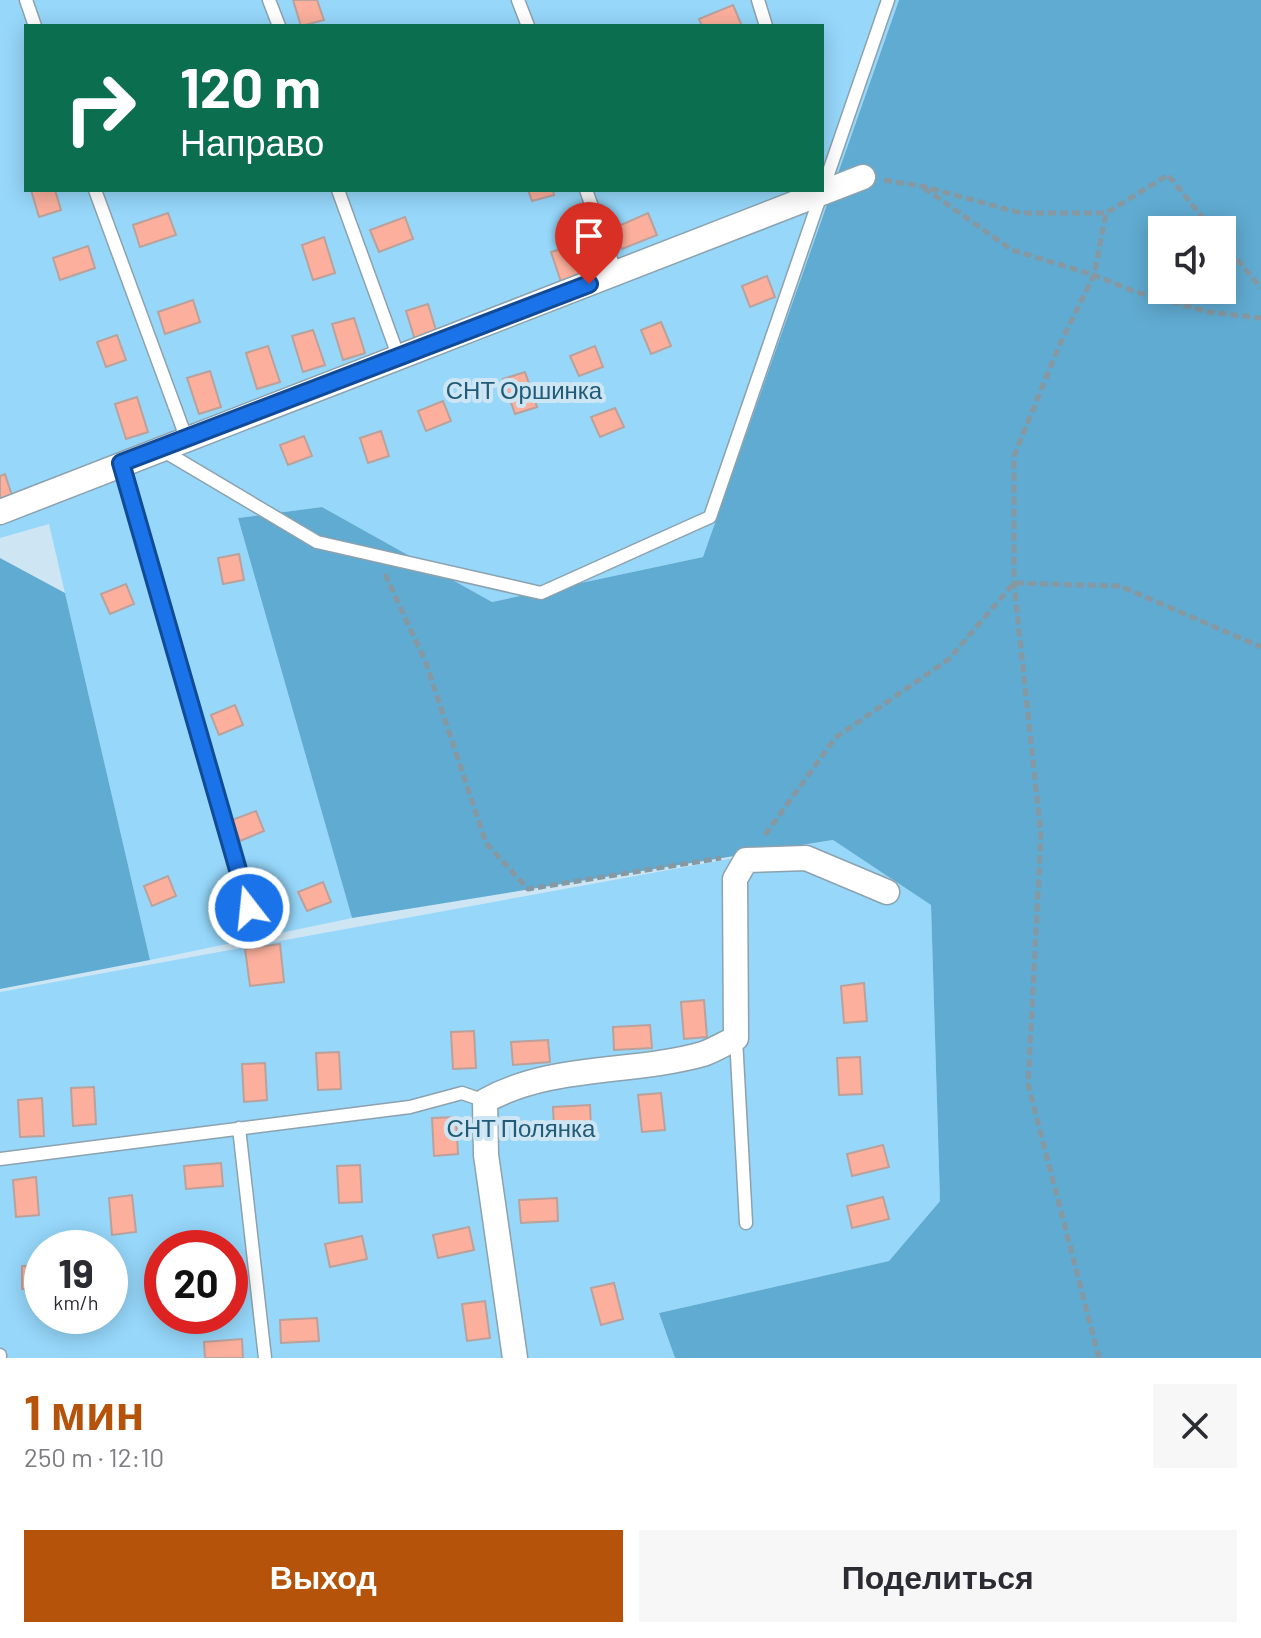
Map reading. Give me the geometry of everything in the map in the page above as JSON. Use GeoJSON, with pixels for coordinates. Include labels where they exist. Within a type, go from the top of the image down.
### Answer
{"type":"FeatureCollection","features":[{"type":"Feature","properties":{"kind":"street"},"geometry":{"type":"LineString","coordinates":[[824,191],[863,177]]}},
{"type":"Feature","properties":{"kind":"street"},"geometry":{"type":"LineString","coordinates":[[0,512],[820,192]]}},
{"type":"Feature","properties":{"kind":"street"},"geometry":{"type":"LineString","coordinates":[[515,1358],[486,1155],[485,1101],[502,1092],[579,1073],[703,1054],[736,1038],[735,879],[746,860],[806,858],[887,892]]}},
{"type":"Feature","properties":{"kind":"lane"},"geometry":{"type":"LineString","coordinates":[[26,0],[34,24]]}},
{"type":"Feature","properties":{"kind":"lane"},"geometry":{"type":"LineString","coordinates":[[269,0],[278,24]]}},
{"type":"Feature","properties":{"kind":"lane"},"geometry":{"type":"LineString","coordinates":[[518,0],[527,24]]}},
{"type":"Feature","properties":{"kind":"lane"},"geometry":{"type":"LineString","coordinates":[[758,0],[765,24]]}},
{"type":"Feature","properties":{"kind":"lane"},"geometry":{"type":"LineString","coordinates":[[824,188],[888,0]]}},
{"type":"Feature","properties":{"kind":"lane"},"geometry":{"type":"LineString","coordinates":[[96,192],[187,440]]}},
{"type":"Feature","properties":{"kind":"lane"},"geometry":{"type":"LineString","coordinates":[[339,192],[399,358]]}},
{"type":"Feature","properties":{"kind":"lane"},"geometry":{"type":"LineString","coordinates":[[587,192],[616,273]]}},
{"type":"Feature","properties":{"kind":"lane"},"geometry":{"type":"LineString","coordinates":[[162,450],[317,542],[541,593],[710,517],[823,192]]}},
{"type":"Feature","properties":{"kind":"lane"},"geometry":{"type":"LineString","coordinates":[[121,463],[249,908]]}},
{"type":"Feature","properties":{"kind":"lane"},"geometry":{"type":"LineString","coordinates":[[736,1038],[746,1223]]}},
{"type":"Feature","properties":{"kind":"lane"},"geometry":{"type":"LineString","coordinates":[[0,1159],[410,1107],[462,1093],[485,1101]]}},
{"type":"Feature","properties":{"kind":"lane"},"geometry":{"type":"LineString","coordinates":[[239,1128],[265,1358]]}},
{"type":"Feature","properties":{"kind":"path"},"geometry":{"type":"LineString","coordinates":[[863,177],[921,186],[1021,213],[1106,213],[1168,175],[1202,216]]}},
{"type":"Feature","properties":{"kind":"path"},"geometry":{"type":"LineString","coordinates":[[921,186],[1012,250],[1094,275],[1133,291],[1209,312],[1261,318]]}},
{"type":"Feature","properties":{"kind":"path"},"geometry":{"type":"LineString","coordinates":[[1099,1358],[1028,1084],[1041,836],[1014,583],[1014,456],[1059,346],[1094,275],[1106,213]]}},
{"type":"Feature","properties":{"kind":"path"},"geometry":{"type":"LineString","coordinates":[[1236,258],[1261,288]]}},
{"type":"Feature","properties":{"kind":"path"},"geometry":{"type":"LineString","coordinates":[[377,556],[426,663],[486,843],[528,889],[740,854],[746,860],[835,738],[949,659],[1014,583]]}},
{"type":"Feature","properties":{"kind":"path"},"geometry":{"type":"LineString","coordinates":[[1014,583],[1120,586],[1261,647]]}},
{"type":"Feature","properties":{"kind":"green space","name":"СНТ Оршинка"},"geometry":{"type":"Polygon","coordinates":[[[0,0],[899,0],[703,557],[492,602],[322,507],[238,518],[352,918],[150,960],[49,524],[0,538],[0,0]]]}},
{"type":"Feature","properties":{"kind":"green space","name":"СНТ Полянка"},"geometry":{"type":"Polygon","coordinates":[[[833,840],[931,905],[940,1201],[889,1261],[659,1313],[675,1358],[0,1358],[0,992],[833,840]]]}},
{"type":"Feature","properties":{"kind":"shaded area"},"geometry":{"type":"Polygon","coordinates":[[[899,0],[1261,0],[1261,1358],[675,1358],[659,1313],[889,1261],[940,1201],[931,905],[833,840],[352,918],[238,518],[322,507],[492,602],[703,557],[899,0]]]}},
{"type":"Feature","properties":{"kind":"shaded area"},"geometry":{"type":"Polygon","coordinates":[[[0,558],[65,593],[150,960],[0,989],[0,558]]]}},
{"type":"Feature","properties":{"kind":"building"},"geometry":{"type":"Polygon","coordinates":[[[293,0],[317,0],[324,20],[300,24],[293,0]]]}},
{"type":"Feature","properties":{"kind":"building"},"geometry":{"type":"Polygon","coordinates":[[[733,5],[741,24],[701,24],[699,19],[733,5]]]}},
{"type":"Feature","properties":{"kind":"building"},"geometry":{"type":"Polygon","coordinates":[[[32,192],[56,192],[61,210],[39,217],[32,192]]]}},
{"type":"Feature","properties":{"kind":"building"},"geometry":{"type":"Polygon","coordinates":[[[529,192],[553,192],[554,195],[532,201],[529,192]]]}},
{"type":"Feature","properties":{"kind":"building"},"geometry":{"type":"Polygon","coordinates":[[[168,213],[176,235],[140,247],[133,225],[168,213]]]}},
{"type":"Feature","properties":{"kind":"building"},"geometry":{"type":"Polygon","coordinates":[[[648,213],[657,235],[622,249],[614,228],[648,213]]]}},
{"type":"Feature","properties":{"kind":"building"},"geometry":{"type":"Polygon","coordinates":[[[405,217],[413,239],[379,252],[370,230],[405,217]]]}},
{"type":"Feature","properties":{"kind":"building"},"geometry":{"type":"Polygon","coordinates":[[[324,237],[335,273],[313,280],[302,245],[324,237]]]}},
{"type":"Feature","properties":{"kind":"building"},"geometry":{"type":"Polygon","coordinates":[[[88,246],[95,268],[60,280],[53,258],[88,246]]]}},
{"type":"Feature","properties":{"kind":"building"},"geometry":{"type":"Polygon","coordinates":[[[573,246],[585,281],[563,288],[551,252],[573,246]]]}},
{"type":"Feature","properties":{"kind":"building"},"geometry":{"type":"Polygon","coordinates":[[[767,276],[775,297],[750,307],[742,286],[767,276]]]}},
{"type":"Feature","properties":{"kind":"building"},"geometry":{"type":"Polygon","coordinates":[[[193,300],[200,322],[165,334],[158,312],[193,300]]]}},
{"type":"Feature","properties":{"kind":"building"},"geometry":{"type":"Polygon","coordinates":[[[428,304],[439,340],[417,346],[406,311],[428,304]]]}},
{"type":"Feature","properties":{"kind":"building"},"geometry":{"type":"Polygon","coordinates":[[[354,318],[365,353],[343,360],[332,324],[354,318]]]}},
{"type":"Feature","properties":{"kind":"building"},"geometry":{"type":"Polygon","coordinates":[[[661,322],[671,346],[651,354],[641,330],[661,322]]]}},
{"type":"Feature","properties":{"kind":"building"},"geometry":{"type":"Polygon","coordinates":[[[313,330],[325,365],[303,372],[292,336],[313,330]]]}},
{"type":"Feature","properties":{"kind":"building"},"geometry":{"type":"Polygon","coordinates":[[[117,335],[126,360],[106,367],[97,342],[117,335]]]}},
{"type":"Feature","properties":{"kind":"building"},"geometry":{"type":"Polygon","coordinates":[[[268,346],[280,382],[257,389],[246,353],[268,346]]]}},
{"type":"Feature","properties":{"kind":"building"},"geometry":{"type":"Polygon","coordinates":[[[595,346],[603,367],[579,376],[570,356],[595,346]]]}},
{"type":"Feature","properties":{"kind":"building"},"geometry":{"type":"Polygon","coordinates":[[[210,371],[221,407],[199,414],[187,378],[210,371]]]}},
{"type":"Feature","properties":{"kind":"building"},"geometry":{"type":"Polygon","coordinates":[[[525,372],[537,407],[515,414],[503,379],[525,372]]]}},
{"type":"Feature","properties":{"kind":"building"},"geometry":{"type":"Polygon","coordinates":[[[137,397],[148,432],[126,439],[115,404],[137,397]]]}},
{"type":"Feature","properties":{"kind":"building"},"geometry":{"type":"Polygon","coordinates":[[[443,401],[451,421],[426,431],[418,411],[443,401]]]}},
{"type":"Feature","properties":{"kind":"building"},"geometry":{"type":"Polygon","coordinates":[[[615,408],[624,427],[600,437],[591,417],[615,408]]]}},
{"type":"Feature","properties":{"kind":"building"},"geometry":{"type":"Polygon","coordinates":[[[381,431],[389,456],[368,463],[360,438],[381,431]]]}},
{"type":"Feature","properties":{"kind":"building"},"geometry":{"type":"Polygon","coordinates":[[[304,436],[312,456],[288,465],[280,445],[304,436]]]}},
{"type":"Feature","properties":{"kind":"building"},"geometry":{"type":"Polygon","coordinates":[[[5,474],[13,499],[0,503],[0,476],[5,474]]]}},
{"type":"Feature","properties":{"kind":"building"},"geometry":{"type":"Polygon","coordinates":[[[239,554],[244,580],[223,584],[218,558],[239,554]]]}},
{"type":"Feature","properties":{"kind":"building"},"geometry":{"type":"Polygon","coordinates":[[[126,584],[134,604],[110,614],[101,594],[126,584]]]}},
{"type":"Feature","properties":{"kind":"building"},"geometry":{"type":"Polygon","coordinates":[[[235,705],[243,725],[219,735],[211,715],[235,705]]]}},
{"type":"Feature","properties":{"kind":"building"},"geometry":{"type":"Polygon","coordinates":[[[256,811],[264,831],[240,841],[232,820],[256,811]]]}},
{"type":"Feature","properties":{"kind":"building"},"geometry":{"type":"Polygon","coordinates":[[[168,876],[176,896],[152,906],[144,886],[168,876]]]}},
{"type":"Feature","properties":{"kind":"building"},"geometry":{"type":"Polygon","coordinates":[[[323,882],[331,902],[307,911],[298,892],[323,882]]]}},
{"type":"Feature","properties":{"kind":"building"},"geometry":{"type":"Polygon","coordinates":[[[280,944],[284,982],[250,986],[245,949],[280,944]]]}},
{"type":"Feature","properties":{"kind":"building"},"geometry":{"type":"Polygon","coordinates":[[[864,983],[867,1021],[844,1023],[841,986],[864,983]]]}},
{"type":"Feature","properties":{"kind":"building"},"geometry":{"type":"Polygon","coordinates":[[[704,1000],[707,1037],[684,1039],[681,1002],[704,1000]]]}},
{"type":"Feature","properties":{"kind":"building"},"geometry":{"type":"Polygon","coordinates":[[[650,1025],[652,1048],[614,1050],[613,1027],[650,1025]]]}},
{"type":"Feature","properties":{"kind":"building"},"geometry":{"type":"Polygon","coordinates":[[[474,1031],[476,1068],[453,1069],[451,1032],[474,1031]]]}},
{"type":"Feature","properties":{"kind":"building"},"geometry":{"type":"Polygon","coordinates":[[[548,1040],[550,1062],[513,1065],[511,1042],[548,1040]]]}},
{"type":"Feature","properties":{"kind":"building"},"geometry":{"type":"Polygon","coordinates":[[[339,1052],[341,1089],[318,1090],[316,1053],[339,1052]]]}},
{"type":"Feature","properties":{"kind":"building"},"geometry":{"type":"Polygon","coordinates":[[[860,1057],[862,1094],[839,1095],[837,1058],[860,1057]]]}},
{"type":"Feature","properties":{"kind":"building"},"geometry":{"type":"Polygon","coordinates":[[[265,1063],[267,1100],[244,1102],[242,1064],[265,1063]]]}},
{"type":"Feature","properties":{"kind":"building"},"geometry":{"type":"Polygon","coordinates":[[[94,1087],[96,1124],[73,1126],[71,1088],[94,1087]]]}},
{"type":"Feature","properties":{"kind":"building"},"geometry":{"type":"Polygon","coordinates":[[[661,1093],[665,1130],[642,1132],[638,1095],[661,1093]]]}},
{"type":"Feature","properties":{"kind":"building"},"geometry":{"type":"Polygon","coordinates":[[[42,1098],[44,1136],[20,1137],[18,1100],[42,1098]]]}},
{"type":"Feature","properties":{"kind":"building"},"geometry":{"type":"Polygon","coordinates":[[[590,1105],[591,1128],[554,1130],[553,1107],[590,1105]]]}},
{"type":"Feature","properties":{"kind":"building"},"geometry":{"type":"Polygon","coordinates":[[[456,1117],[458,1154],[434,1156],[432,1118],[456,1117]]]}},
{"type":"Feature","properties":{"kind":"building"},"geometry":{"type":"Polygon","coordinates":[[[883,1145],[889,1167],[852,1176],[847,1154],[883,1145]]]}},
{"type":"Feature","properties":{"kind":"building"},"geometry":{"type":"Polygon","coordinates":[[[221,1163],[223,1186],[186,1189],[184,1166],[221,1163]]]}},
{"type":"Feature","properties":{"kind":"building"},"geometry":{"type":"Polygon","coordinates":[[[360,1165],[362,1202],[339,1203],[337,1166],[360,1165]]]}},
{"type":"Feature","properties":{"kind":"building"},"geometry":{"type":"Polygon","coordinates":[[[36,1177],[39,1215],[16,1217],[13,1180],[36,1177]]]}},
{"type":"Feature","properties":{"kind":"building"},"geometry":{"type":"Polygon","coordinates":[[[132,1195],[136,1232],[112,1230],[109,1198],[132,1195]]]}},
{"type":"Feature","properties":{"kind":"building"},"geometry":{"type":"Polygon","coordinates":[[[883,1197],[889,1219],[852,1228],[847,1206],[883,1197]]]}},
{"type":"Feature","properties":{"kind":"building"},"geometry":{"type":"Polygon","coordinates":[[[557,1198],[558,1221],[521,1223],[519,1200],[557,1198]]]}},
{"type":"Feature","properties":{"kind":"building"},"geometry":{"type":"Polygon","coordinates":[[[469,1227],[474,1250],[438,1258],[433,1235],[469,1227]]]}},
{"type":"Feature","properties":{"kind":"building"},"geometry":{"type":"Polygon","coordinates":[[[362,1236],[367,1259],[330,1267],[325,1244],[362,1236]]]}},
{"type":"Feature","properties":{"kind":"building"},"geometry":{"type":"Polygon","coordinates":[[[22,1266],[24,1266],[24,1289],[22,1266]]]}},
{"type":"Feature","properties":{"kind":"building"},"geometry":{"type":"Polygon","coordinates":[[[614,1283],[623,1319],[601,1325],[591,1288],[614,1283]]]}},
{"type":"Feature","properties":{"kind":"building"},"geometry":{"type":"Polygon","coordinates":[[[485,1301],[490,1338],[467,1341],[462,1304],[485,1301]]]}},
{"type":"Feature","properties":{"kind":"building"},"geometry":{"type":"Polygon","coordinates":[[[317,1318],[319,1341],[281,1343],[280,1320],[317,1318]]]}},
{"type":"Feature","properties":{"kind":"building"},"geometry":{"type":"Polygon","coordinates":[[[242,1339],[243,1358],[205,1358],[204,1342],[242,1339]]]}},
{"type":"Feature","properties":{"kind":"route"},"geometry":{"type":"LineString","coordinates":[[249,908],[121,463],[162,450],[589,284]]}}]}
